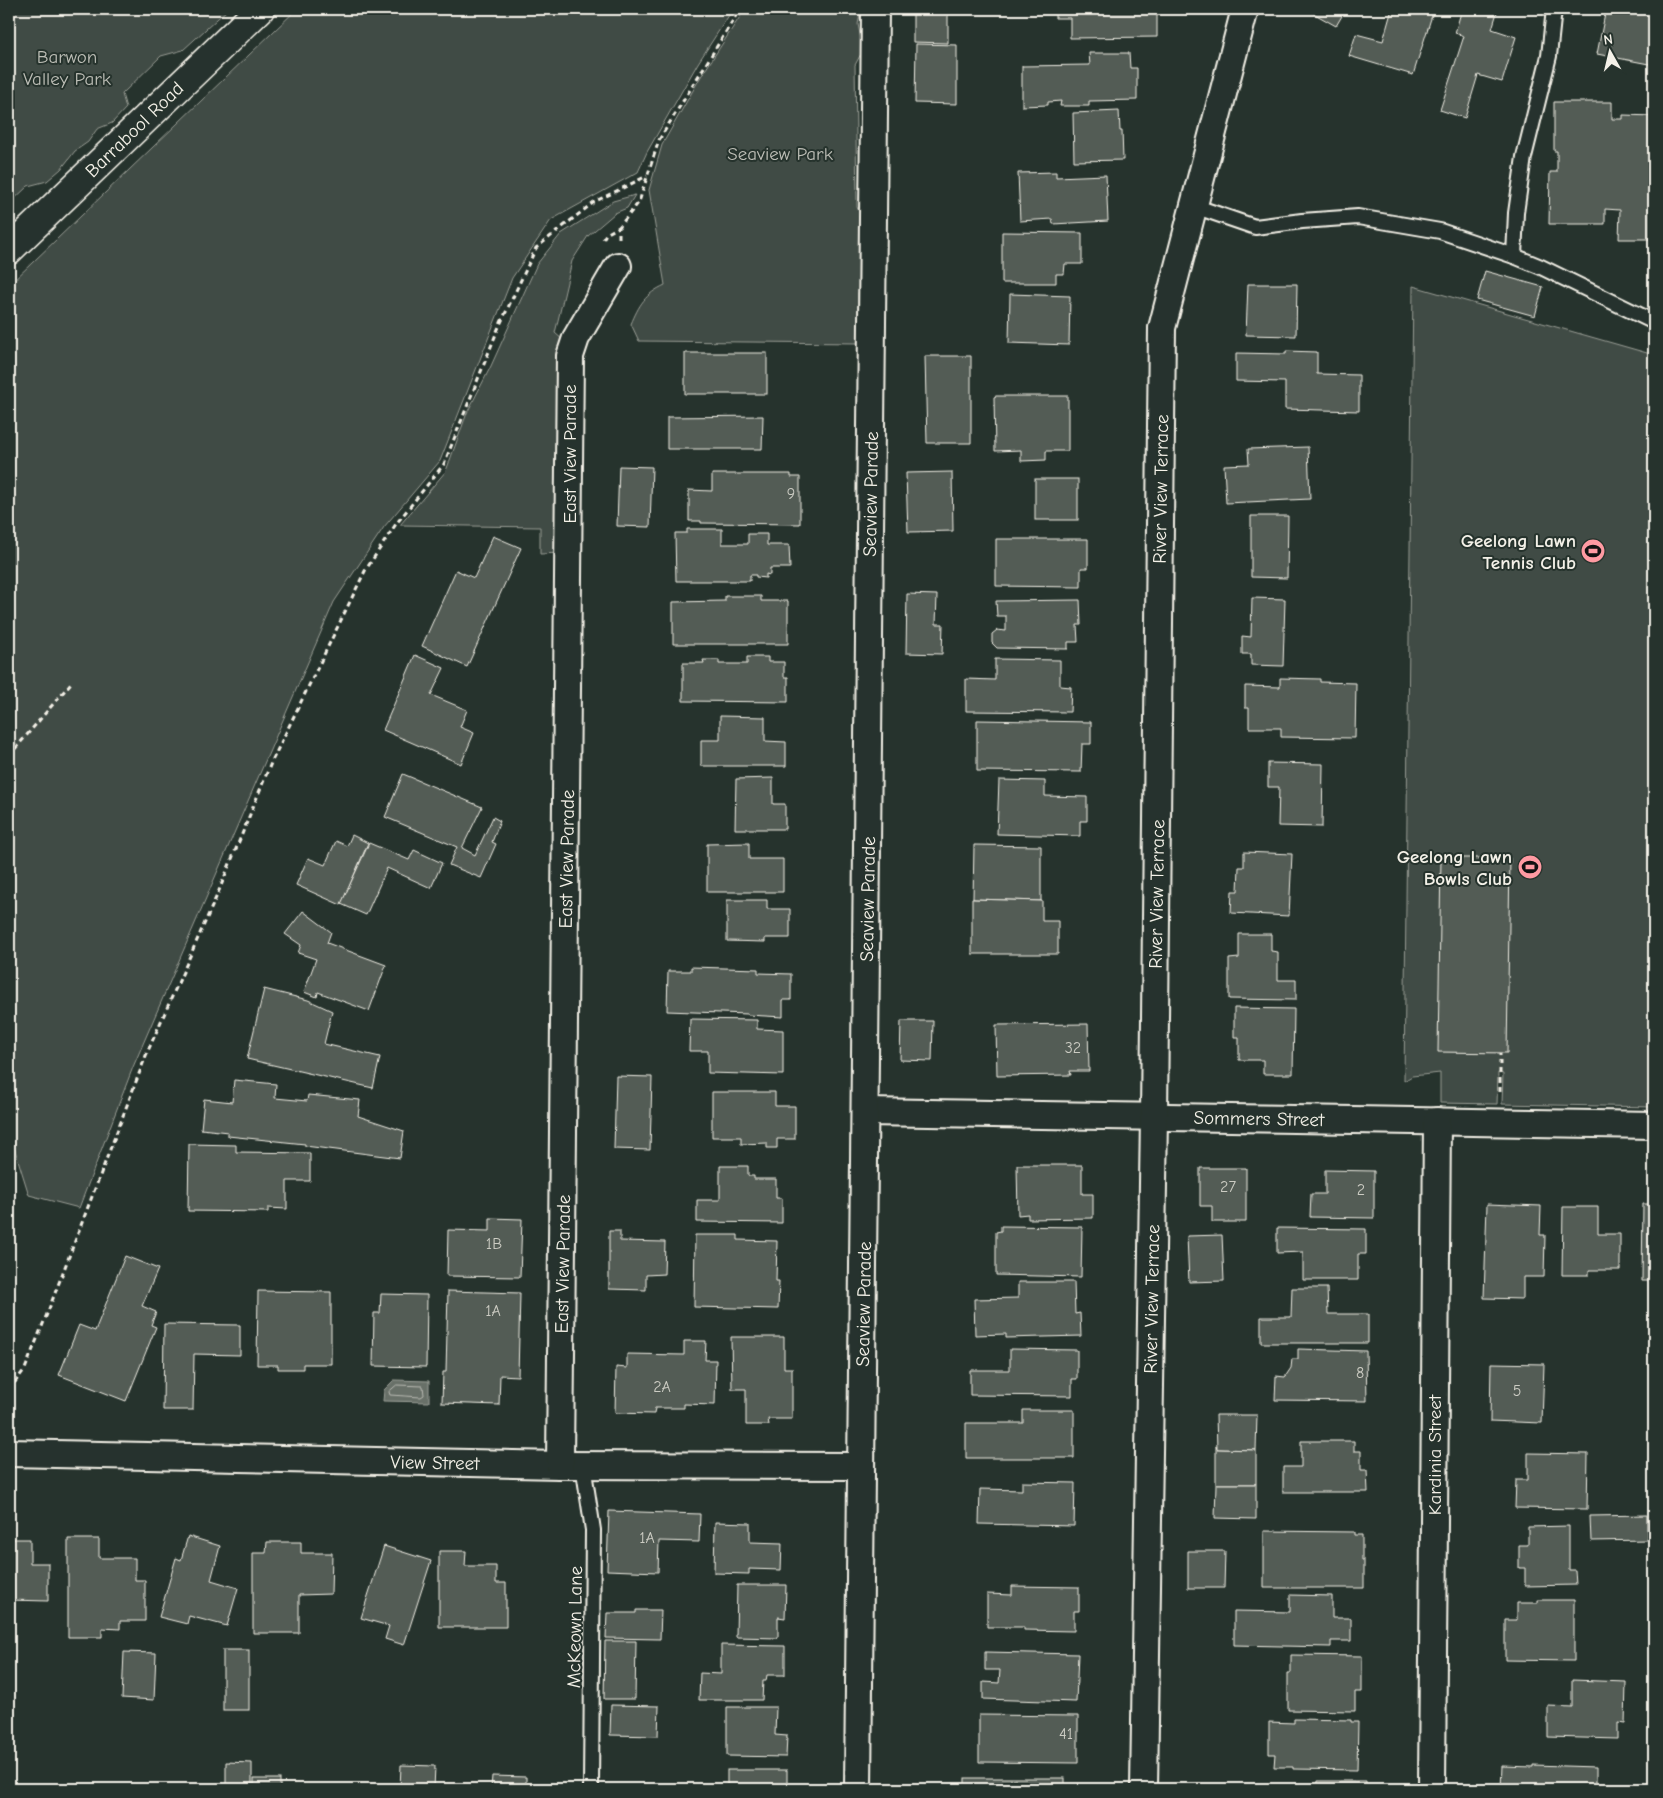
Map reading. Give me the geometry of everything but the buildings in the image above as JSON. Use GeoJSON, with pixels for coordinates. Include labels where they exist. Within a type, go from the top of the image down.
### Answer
{"type":"FeatureCollection","features":[{"type":"Feature","properties":{"kind":"street","name":"Barrabool Road"},"geometry":{"type":"LineString","coordinates":[[9,250],[260,9]]}},
{"type":"Feature","properties":{"kind":"street","name":"Seaview Parade"},"geometry":{"type":"LineString","coordinates":[[858,1789],[875,9]]}},
{"type":"Feature","properties":{"kind":"street","name":"River View Terrace"},"geometry":{"type":"LineString","coordinates":[[1144,1789],[1154,1116],[1162,328],[1246,9]]}},
{"type":"Feature","properties":{"kind":"street","name":"East View Parade"},"geometry":{"type":"LineString","coordinates":[[571,1465],[570,356],[576,338],[618,266]]}},
{"type":"Feature","properties":{"kind":"street","name":"Sommers Street"},"geometry":{"type":"LineString","coordinates":[[865,1112],[1654,1125]]}},
{"type":"Feature","properties":{"kind":"street","name":"Kardinia Street"},"geometry":{"type":"LineString","coordinates":[[1432,1789],[1437,1121]]}},
{"type":"Feature","properties":{"kind":"street","name":"View Street"},"geometry":{"type":"LineString","coordinates":[[9,1453],[571,1465],[862,1466]]}},
{"type":"Feature","properties":{"kind":"lane"},"geometry":{"type":"LineString","coordinates":[[1514,256],[1516,213],[1524,157],[1549,56],[1554,9]]}},
{"type":"Feature","properties":{"kind":"lane"},"geometry":{"type":"LineString","coordinates":[[1194,206],[1255,227],[1302,220],[1358,217],[1440,231],[1541,267],[1654,322]]}},
{"type":"Feature","properties":{"kind":"lane","name":"McKeown Lane"},"geometry":{"type":"LineString","coordinates":[[571,1465],[593,1530],[591,1789]]}},
{"type":"Feature","properties":{"kind":"path"},"geometry":{"type":"LineString","coordinates":[[618,266],[619,227],[639,202],[659,140],[740,9]]}},
{"type":"Feature","properties":{"kind":"path"},"geometry":{"type":"LineString","coordinates":[[9,1390],[25,1369],[48,1314],[147,1053],[218,893],[271,763],[365,571],[396,524],[444,464],[498,329],[536,248],[594,202],[648,176]]}},
{"type":"Feature","properties":{"kind":"path"},"geometry":{"type":"LineString","coordinates":[[9,756],[71,683]]}},
{"type":"Feature","properties":{"kind":"path"},"geometry":{"type":"LineString","coordinates":[[1499,1122],[1500,1053]]}},
{"type":"Feature","properties":{"kind":"green space","name":"Barwon Valley Park"},"geometry":{"type":"Polygon","coordinates":[[[9,9],[228,9],[183,50],[161,56],[122,94],[126,108],[112,123],[97,129],[88,142],[75,151],[61,169],[47,181],[28,186],[9,204],[9,9]]]}},
{"type":"Feature","properties":{"kind":"green space"},"geometry":{"type":"Polygon","coordinates":[[[297,9],[733,9],[698,63],[647,152],[638,172],[551,220],[512,278],[440,461],[384,527],[334,602],[133,1067],[79,1208],[29,1195],[9,1131],[9,285],[297,9]]]}},
{"type":"Feature","properties":{"kind":"green space","name":"Seaview Park"},"geometry":{"type":"Polygon","coordinates":[[[745,9],[861,9],[858,24],[863,50],[855,65],[857,207],[867,230],[864,275],[858,293],[859,343],[639,341],[631,324],[637,311],[648,296],[665,285],[649,190],[662,145],[700,78],[745,9]]]}},
{"type":"Feature","properties":{"kind":"green space"},"geometry":{"type":"Polygon","coordinates":[[[635,195],[627,208],[615,213],[588,236],[572,261],[555,333],[563,340],[560,553],[540,554],[540,527],[400,525],[446,471],[467,413],[491,366],[537,264],[561,234],[613,201],[635,195]]]}},
{"type":"Feature","properties":{"kind":"green space","name":"Geelong Lawn Bowls Club"},"geometry":{"type":"Polygon","coordinates":[[[1413,286],[1654,355],[1654,1107],[1502,1104],[1503,1074],[1498,1073],[1497,1104],[1440,1103],[1440,1073],[1412,1076],[1404,1081],[1413,286]]]}},
{"type":"Feature","properties":{"kind":"water"},"geometry":{"type":"Polygon","coordinates":[[[394,1380],[429,1381],[429,1402],[383,1401],[384,1390],[394,1380]]]}},
{"type":"Feature","properties":{"kind":"place","name":"Geelong Lawn Tennis Club"},"geometry":{"type":"Point","coordinates":[1593,551]}},
{"type":"Feature","properties":{"kind":"place","name":"Geelong Lawn Bowls Club"},"geometry":{"type":"Point","coordinates":[1530,867]}}]}
